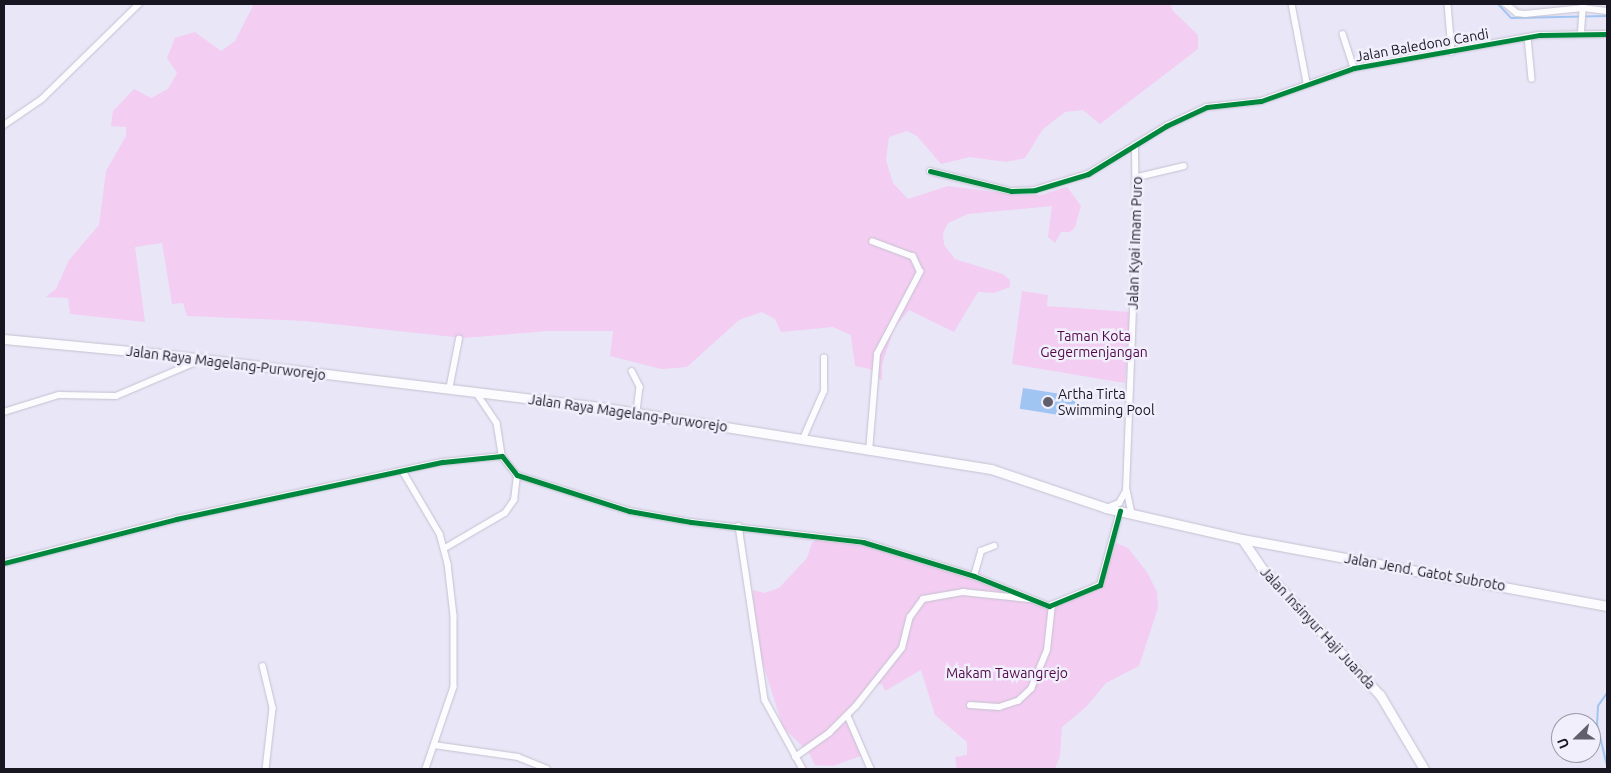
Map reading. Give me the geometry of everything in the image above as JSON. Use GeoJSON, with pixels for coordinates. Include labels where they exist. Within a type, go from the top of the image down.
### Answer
{"type":"FeatureCollection","features":[{"type":"Feature","properties":{"kind":"main road","name":"Jalan Raya Magelang-Purworejo"},"geometry":{"type":"LineString","coordinates":[[4,339],[202,360],[637,412],[869,452],[991,469],[1106,508],[1242,539]]}},
{"type":"Feature","properties":{"kind":"main road","name":"Jalan Jend. Gatot Subroto"},"geometry":{"type":"LineString","coordinates":[[1242,539],[1607,606]]}},
{"type":"Feature","properties":{"kind":"main road","name":"Jalan Insinyur Haji Juanda"},"geometry":{"type":"LineString","coordinates":[[1242,539],[1265,572],[1380,695],[1424,769]]}},
{"type":"Feature","properties":{"kind":"street"},"geometry":{"type":"LineString","coordinates":[[4,125],[42,99],[139,4]]}},
{"type":"Feature","properties":{"kind":"street"},"geometry":{"type":"LineString","coordinates":[[1292,4],[1307,83]]}},
{"type":"Feature","properties":{"kind":"street"},"geometry":{"type":"LineString","coordinates":[[1448,4],[1452,52]]}},
{"type":"Feature","properties":{"kind":"street"},"geometry":{"type":"LineString","coordinates":[[1506,4],[1517,13],[1525,14],[1583,8],[1607,11]]}},
{"type":"Feature","properties":{"kind":"street"},"geometry":{"type":"LineString","coordinates":[[1581,32],[1583,8]]}},
{"type":"Feature","properties":{"kind":"street","name":"Jalan Baledono Candi"},"geometry":{"type":"LineString","coordinates":[[930,171],[1011,191],[1035,190],[1088,174],[1166,126],[1207,108],[1261,101],[1307,83],[1354,68],[1528,38],[1581,32],[1607,34]]}},
{"type":"Feature","properties":{"kind":"street"},"geometry":{"type":"LineString","coordinates":[[1343,34],[1354,68]]}},
{"type":"Feature","properties":{"kind":"street"},"geometry":{"type":"LineString","coordinates":[[1528,38],[1532,79]]}},
{"type":"Feature","properties":{"kind":"street","name":"Jalan Kyai Imam Puro"},"geometry":{"type":"LineString","coordinates":[[1106,508],[1122,500],[1126,484],[1138,177],[1135,146]]}},
{"type":"Feature","properties":{"kind":"street"},"geometry":{"type":"LineString","coordinates":[[1138,177],[1184,166]]}},
{"type":"Feature","properties":{"kind":"street"},"geometry":{"type":"LineString","coordinates":[[869,452],[877,354],[920,272],[913,257],[873,242]]}},
{"type":"Feature","properties":{"kind":"street"},"geometry":{"type":"LineString","coordinates":[[450,390],[459,339]]}},
{"type":"Feature","properties":{"kind":"street"},"geometry":{"type":"LineString","coordinates":[[802,441],[824,391],[824,358]]}},
{"type":"Feature","properties":{"kind":"street"},"geometry":{"type":"LineString","coordinates":[[4,412],[59,395],[116,396],[202,360]]}},
{"type":"Feature","properties":{"kind":"street"},"geometry":{"type":"LineString","coordinates":[[632,371],[640,386],[637,412]]}},
{"type":"Feature","properties":{"kind":"street"},"geometry":{"type":"LineString","coordinates":[[476,392],[497,423],[502,456],[517,475],[643,514],[850,539],[974,576],[1032,600]]}},
{"type":"Feature","properties":{"kind":"street"},"geometry":{"type":"LineString","coordinates":[[4,563],[176,519],[404,473],[443,462],[502,456]]}},
{"type":"Feature","properties":{"kind":"street"},"geometry":{"type":"LineString","coordinates":[[404,473],[437,526],[445,548],[456,672],[426,769]]}},
{"type":"Feature","properties":{"kind":"street"},"geometry":{"type":"LineString","coordinates":[[445,548],[506,513],[514,500],[517,475]]}},
{"type":"Feature","properties":{"kind":"street"},"geometry":{"type":"LineString","coordinates":[[1126,484],[1132,513]]}},
{"type":"Feature","properties":{"kind":"street"},"geometry":{"type":"LineString","coordinates":[[795,757],[848,716],[902,648],[910,617],[923,599],[963,592],[1032,600],[1052,605],[1100,585],[1120,511]]}},
{"type":"Feature","properties":{"kind":"street"},"geometry":{"type":"LineString","coordinates":[[739,526],[765,700],[803,769]]}},
{"type":"Feature","properties":{"kind":"street"},"geometry":{"type":"LineString","coordinates":[[974,576],[981,551],[994,546]]}},
{"type":"Feature","properties":{"kind":"street"},"geometry":{"type":"LineString","coordinates":[[970,705],[999,708],[1018,701],[1031,689],[1047,650],[1052,605]]}},
{"type":"Feature","properties":{"kind":"street"},"geometry":{"type":"LineString","coordinates":[[263,666],[273,708],[266,769]]}},
{"type":"Feature","properties":{"kind":"street"},"geometry":{"type":"LineString","coordinates":[[848,716],[871,769]]}},
{"type":"Feature","properties":{"kind":"street"},"geometry":{"type":"LineString","coordinates":[[434,746],[518,757],[546,769]]}},
{"type":"Feature","properties":{"kind":"green space"},"geometry":{"type":"Polygon","coordinates":[[[254,4],[1170,4],[1173,11],[1198,35],[1198,49],[1100,124],[1083,110],[1065,112],[1043,129],[1025,158],[1006,162],[970,157],[941,164],[917,136],[907,131],[889,137],[886,160],[893,183],[908,199],[948,186],[1017,195],[1041,195],[1067,187],[1081,206],[1075,227],[1070,232],[1061,232],[1055,243],[1048,237],[1052,206],[968,214],[948,223],[943,233],[944,245],[955,259],[1003,274],[1010,280],[1010,287],[994,293],[978,292],[954,332],[909,310],[894,328],[882,365],[882,381],[870,369],[855,366],[851,335],[833,327],[781,332],[775,319],[762,312],[739,320],[687,367],[661,369],[610,356],[613,331],[548,331],[463,338],[305,321],[187,316],[183,303],[172,304],[162,243],[135,247],[145,322],[70,314],[68,298],[46,297],[56,289],[69,260],[99,225],[106,171],[126,136],[126,127],[111,126],[113,111],[134,89],[151,98],[168,89],[177,73],[167,58],[175,38],[195,32],[221,51],[235,41],[254,4]]]}},
{"type":"Feature","properties":{"kind":"green space","name":"Taman Kota Gegermenjangan"},"geometry":{"type":"Polygon","coordinates":[[[1022,291],[1048,295],[1047,306],[1130,312],[1125,383],[1012,364],[1022,291]]]}},
{"type":"Feature","properties":{"kind":"green space","name":"Makam Tawangrejo"},"geometry":{"type":"Polygon","coordinates":[[[820,537],[851,542],[987,582],[1031,602],[1055,604],[1103,584],[1116,543],[1128,548],[1147,572],[1157,592],[1158,608],[1139,666],[1106,683],[1086,707],[1062,727],[1060,756],[1055,769],[957,769],[955,757],[967,755],[967,742],[935,715],[921,670],[885,691],[882,684],[874,685],[855,710],[851,719],[863,755],[833,766],[815,765],[809,753],[783,727],[754,636],[753,590],[764,593],[779,588],[807,558],[812,543],[820,537]]]}},
{"type":"Feature","properties":{"kind":"water","name":"Artha Tirta Swimming Pool"},"geometry":{"type":"Polygon","coordinates":[[[1023,388],[1076,396],[1073,417],[1020,409],[1023,388]]]}},
{"type":"Feature","properties":{"kind":"waterway"},"geometry":{"type":"LineString","coordinates":[[1498,4],[1511,18],[1607,16]]}},
{"type":"Feature","properties":{"kind":"waterway"},"geometry":{"type":"LineString","coordinates":[[1607,693],[1598,706],[1597,724],[1607,766]]}},
{"type":"Feature","properties":{"kind":"cycle path"},"geometry":{"type":"LineString","coordinates":[[930,171],[1011,191],[1035,190],[1088,174],[1166,126],[1207,107],[1261,101],[1354,68],[1540,35],[1607,34]]}},
{"type":"Feature","properties":{"kind":"cycle path"},"geometry":{"type":"LineString","coordinates":[[4,563],[176,519],[443,462],[502,456],[517,475],[629,511],[691,522],[863,542],[974,576],[1049,606],[1100,585],[1120,511]]}},
{"type":"Feature","properties":{"kind":"place","name":"Artha Tirta Swimming Pool"},"geometry":{"type":"Point","coordinates":[1048,402]}}]}
